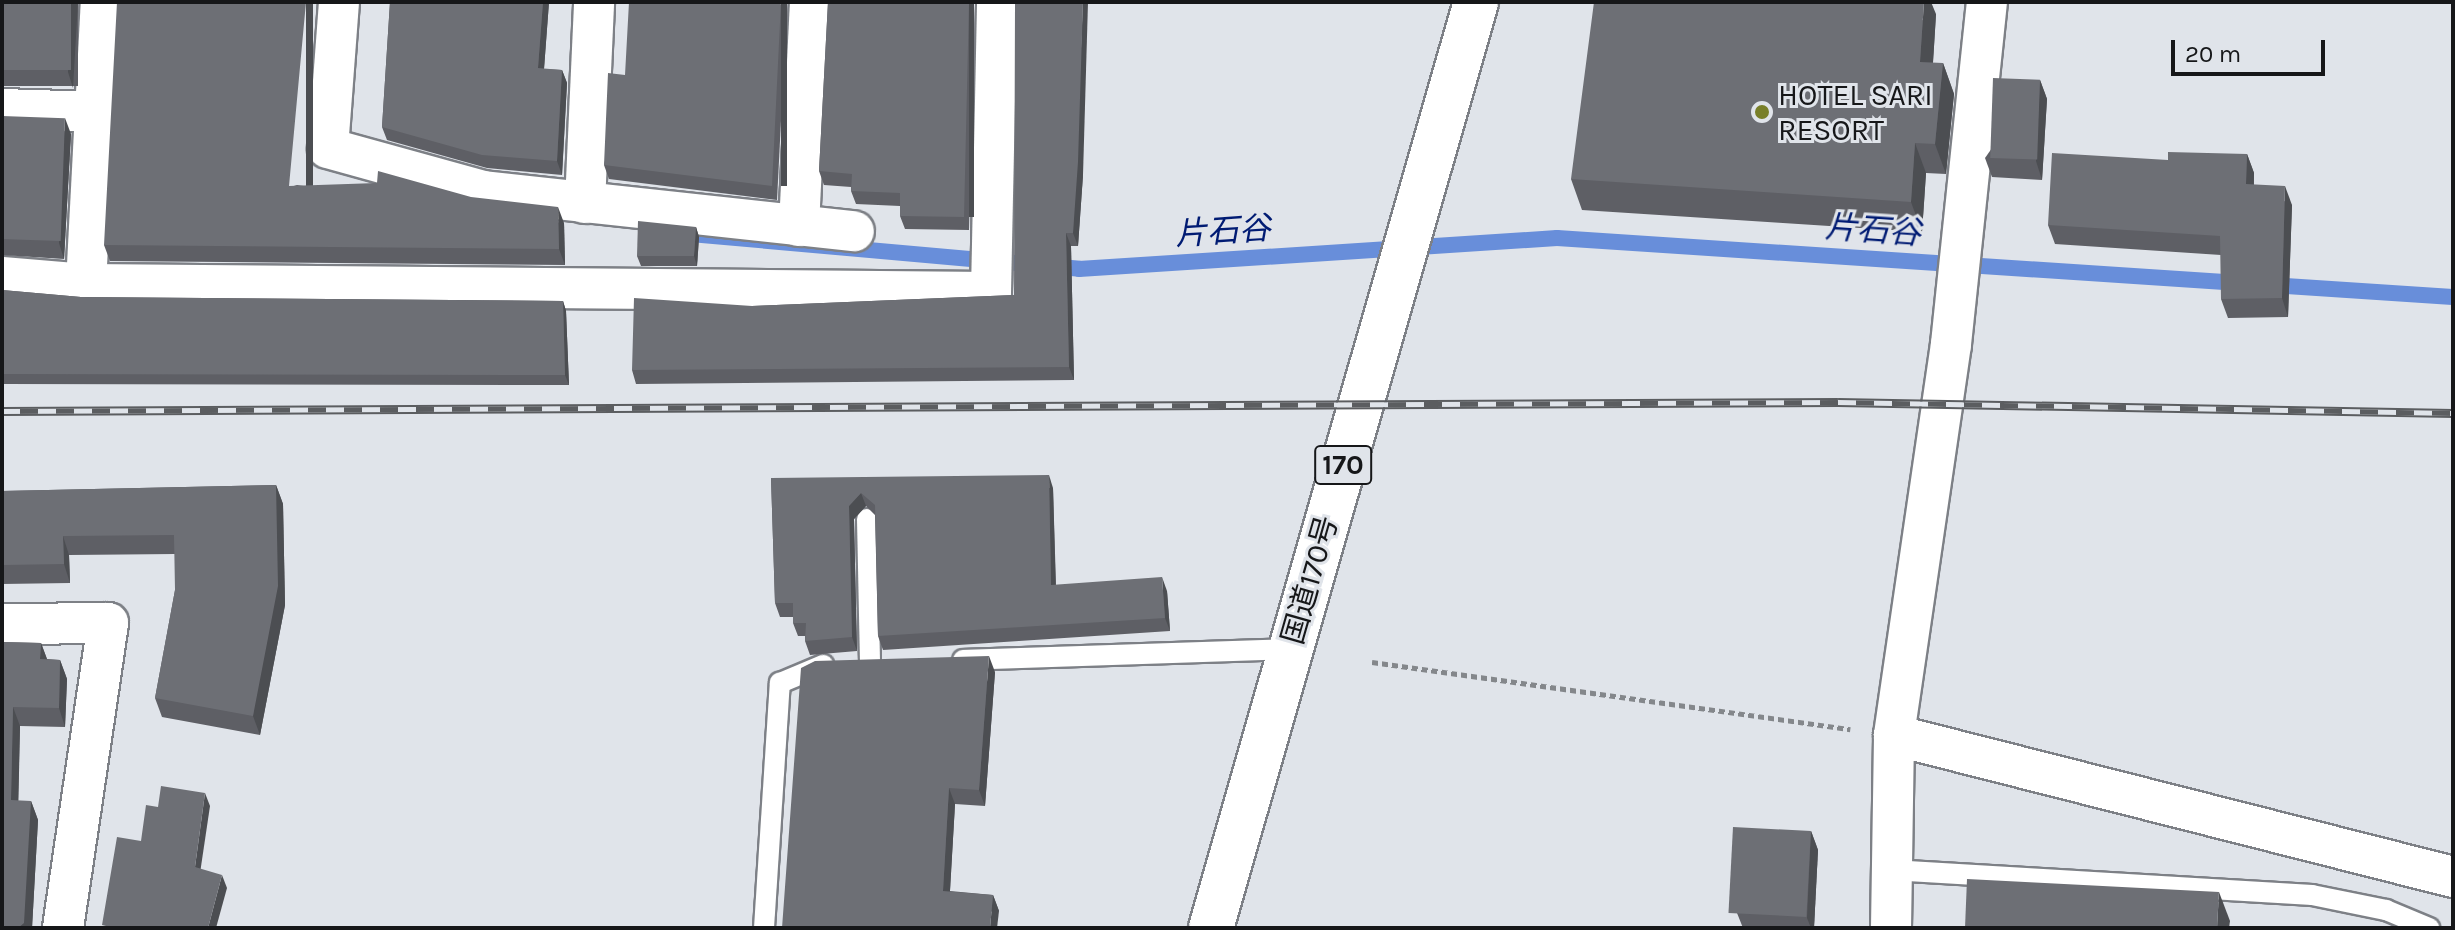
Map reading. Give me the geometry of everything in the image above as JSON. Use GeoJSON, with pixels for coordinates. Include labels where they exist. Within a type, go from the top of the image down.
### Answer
{"type":"FeatureCollection","features":[{"type":"Feature","properties":{"kind":"highway","name":"国道170号"},"geometry":{"type":"LineString","coordinates":[[1211,928],[1476,2]]}},
{"type":"Feature","properties":{"kind":"street"},"geometry":{"type":"LineString","coordinates":[[86,284],[101,2]]}},
{"type":"Feature","properties":{"kind":"street"},"geometry":{"type":"LineString","coordinates":[[339,2],[328,148],[483,191],[854,231]]}},
{"type":"Feature","properties":{"kind":"street"},"geometry":{"type":"LineString","coordinates":[[585,203],[594,2]]}},
{"type":"Feature","properties":{"kind":"street"},"geometry":{"type":"LineString","coordinates":[[799,226],[810,2]]}},
{"type":"Feature","properties":{"kind":"street"},"geometry":{"type":"LineString","coordinates":[[2,277],[86,284],[991,292],[997,2]]}},
{"type":"Feature","properties":{"kind":"street"},"geometry":{"type":"LineString","coordinates":[[1891,928],[1894,735],[1951,344],[1987,2]]}},
{"type":"Feature","properties":{"kind":"street"},"geometry":{"type":"LineString","coordinates":[[2,109],[95,112]]}},
{"type":"Feature","properties":{"kind":"street"},"geometry":{"type":"LineString","coordinates":[[2,624],[108,623],[63,928]]}},
{"type":"Feature","properties":{"kind":"street"},"geometry":{"type":"LineString","coordinates":[[1894,735],[2453,877]]}},
{"type":"Feature","properties":{"kind":"lane"},"geometry":{"type":"LineString","coordinates":[[764,928],[780,683],[818,665],[878,664],[867,519]]}},
{"type":"Feature","properties":{"kind":"lane"},"geometry":{"type":"LineString","coordinates":[[934,661],[1291,649]]}},
{"type":"Feature","properties":{"kind":"lane"},"geometry":{"type":"LineString","coordinates":[[1891,870],[2312,895],[2386,910],[2429,928]]}},
{"type":"Feature","properties":{"kind":"path"},"geometry":{"type":"LineString","coordinates":[[1372,662],[1894,735]]}},
{"type":"Feature","properties":{"kind":"building"},"geometry":{"type":"Polygon","coordinates":[[[2,2],[71,2],[71,70],[2,70],[2,2]]]}},
{"type":"Feature","properties":{"kind":"building"},"geometry":{"type":"Polygon","coordinates":[[[117,2],[306,2],[289,186],[377,183],[378,171],[471,197],[558,207],[559,249],[104,245],[117,2]]]}},
{"type":"Feature","properties":{"kind":"building"},"geometry":{"type":"Polygon","coordinates":[[[390,2],[543,2],[538,68],[562,70],[557,161],[482,155],[382,127],[390,2]]]}},
{"type":"Feature","properties":{"kind":"building"},"geometry":{"type":"Polygon","coordinates":[[[629,2],[781,2],[772,186],[604,165],[608,73],[625,75],[629,2]]]}},
{"type":"Feature","properties":{"kind":"building"},"geometry":{"type":"Polygon","coordinates":[[[828,2],[969,2],[964,217],[900,216],[900,193],[851,191],[852,174],[819,171],[828,2]]]}},
{"type":"Feature","properties":{"kind":"building"},"geometry":{"type":"Polygon","coordinates":[[[1015,2],[1083,2],[1073,233],[1066,233],[1069,367],[632,370],[634,298],[752,306],[1014,295],[1015,2]]]}},
{"type":"Feature","properties":{"kind":"building","name":"HOTEL SARI RESORT"},"geometry":{"type":"Polygon","coordinates":[[[1594,2],[1924,2],[1920,62],[1943,63],[1935,144],[1915,143],[1911,202],[1571,179],[1594,2]]]}},
{"type":"Feature","properties":{"kind":"building"},"geometry":{"type":"Polygon","coordinates":[[[1993,78],[2040,80],[2037,160],[1990,158],[1993,78]]]}},
{"type":"Feature","properties":{"kind":"building"},"geometry":{"type":"Polygon","coordinates":[[[2,116],[65,118],[61,241],[2,239],[2,116]]]}},
{"type":"Feature","properties":{"kind":"building"},"geometry":{"type":"Polygon","coordinates":[[[2168,152],[2247,154],[2246,184],[2285,186],[2282,298],[2221,299],[2220,236],[2048,225],[2052,153],[2168,160],[2168,152]]]}},
{"type":"Feature","properties":{"kind":"building"},"geometry":{"type":"Polygon","coordinates":[[[638,221],[696,227],[694,256],[637,256],[638,221]]]}},
{"type":"Feature","properties":{"kind":"building"},"geometry":{"type":"Polygon","coordinates":[[[2,290],[81,297],[563,301],[565,375],[2,374],[2,290]]]}},
{"type":"Feature","properties":{"kind":"building"},"geometry":{"type":"Polygon","coordinates":[[[1049,475],[1051,585],[1162,577],[1165,618],[878,636],[875,505],[861,493],[849,506],[852,637],[805,641],[806,623],[793,623],[793,603],[775,603],[771,478],[1049,475]]]}},
{"type":"Feature","properties":{"kind":"building"},"geometry":{"type":"Polygon","coordinates":[[[276,485],[278,586],[253,716],[155,698],[175,590],[174,535],[63,536],[64,564],[2,565],[2,491],[276,485]]]}},
{"type":"Feature","properties":{"kind":"building"},"geometry":{"type":"Polygon","coordinates":[[[2,642],[41,643],[40,659],[60,660],[59,708],[13,707],[11,800],[31,801],[24,923],[18,928],[2,928],[2,642]]]}},
{"type":"Feature","properties":{"kind":"building"},"geometry":{"type":"Polygon","coordinates":[[[989,656],[979,790],[949,788],[943,891],[993,895],[990,928],[782,928],[801,668],[815,661],[989,656]]]}},
{"type":"Feature","properties":{"kind":"building"},"geometry":{"type":"Polygon","coordinates":[[[161,786],[205,793],[195,867],[222,875],[208,928],[114,928],[102,925],[117,837],[141,841],[146,805],[158,807],[161,786]]]}},
{"type":"Feature","properties":{"kind":"building"},"geometry":{"type":"Polygon","coordinates":[[[1733,827],[1811,831],[1806,917],[1728,913],[1733,827]]]}},
{"type":"Feature","properties":{"kind":"building"},"geometry":{"type":"Polygon","coordinates":[[[1967,879],[2219,892],[2217,928],[1965,928],[1967,879]]]}},
{"type":"Feature","properties":{"kind":"waterway","name":"片石谷"},"geometry":{"type":"LineString","coordinates":[[679,233],[1079,269],[1557,238],[2240,283]]}},
{"type":"Feature","properties":{"kind":"waterway","name":"片石谷"},"geometry":{"type":"LineString","coordinates":[[2271,285],[2453,297]]}},
{"type":"Feature","properties":{"kind":"railway"},"geometry":{"type":"LineString","coordinates":[[2,411],[1838,402],[2453,413]]}},
{"type":"Feature","properties":{"kind":"place","name":"HOTEL SARI RESORT"},"geometry":{"type":"Point","coordinates":[1762,112]}}]}
